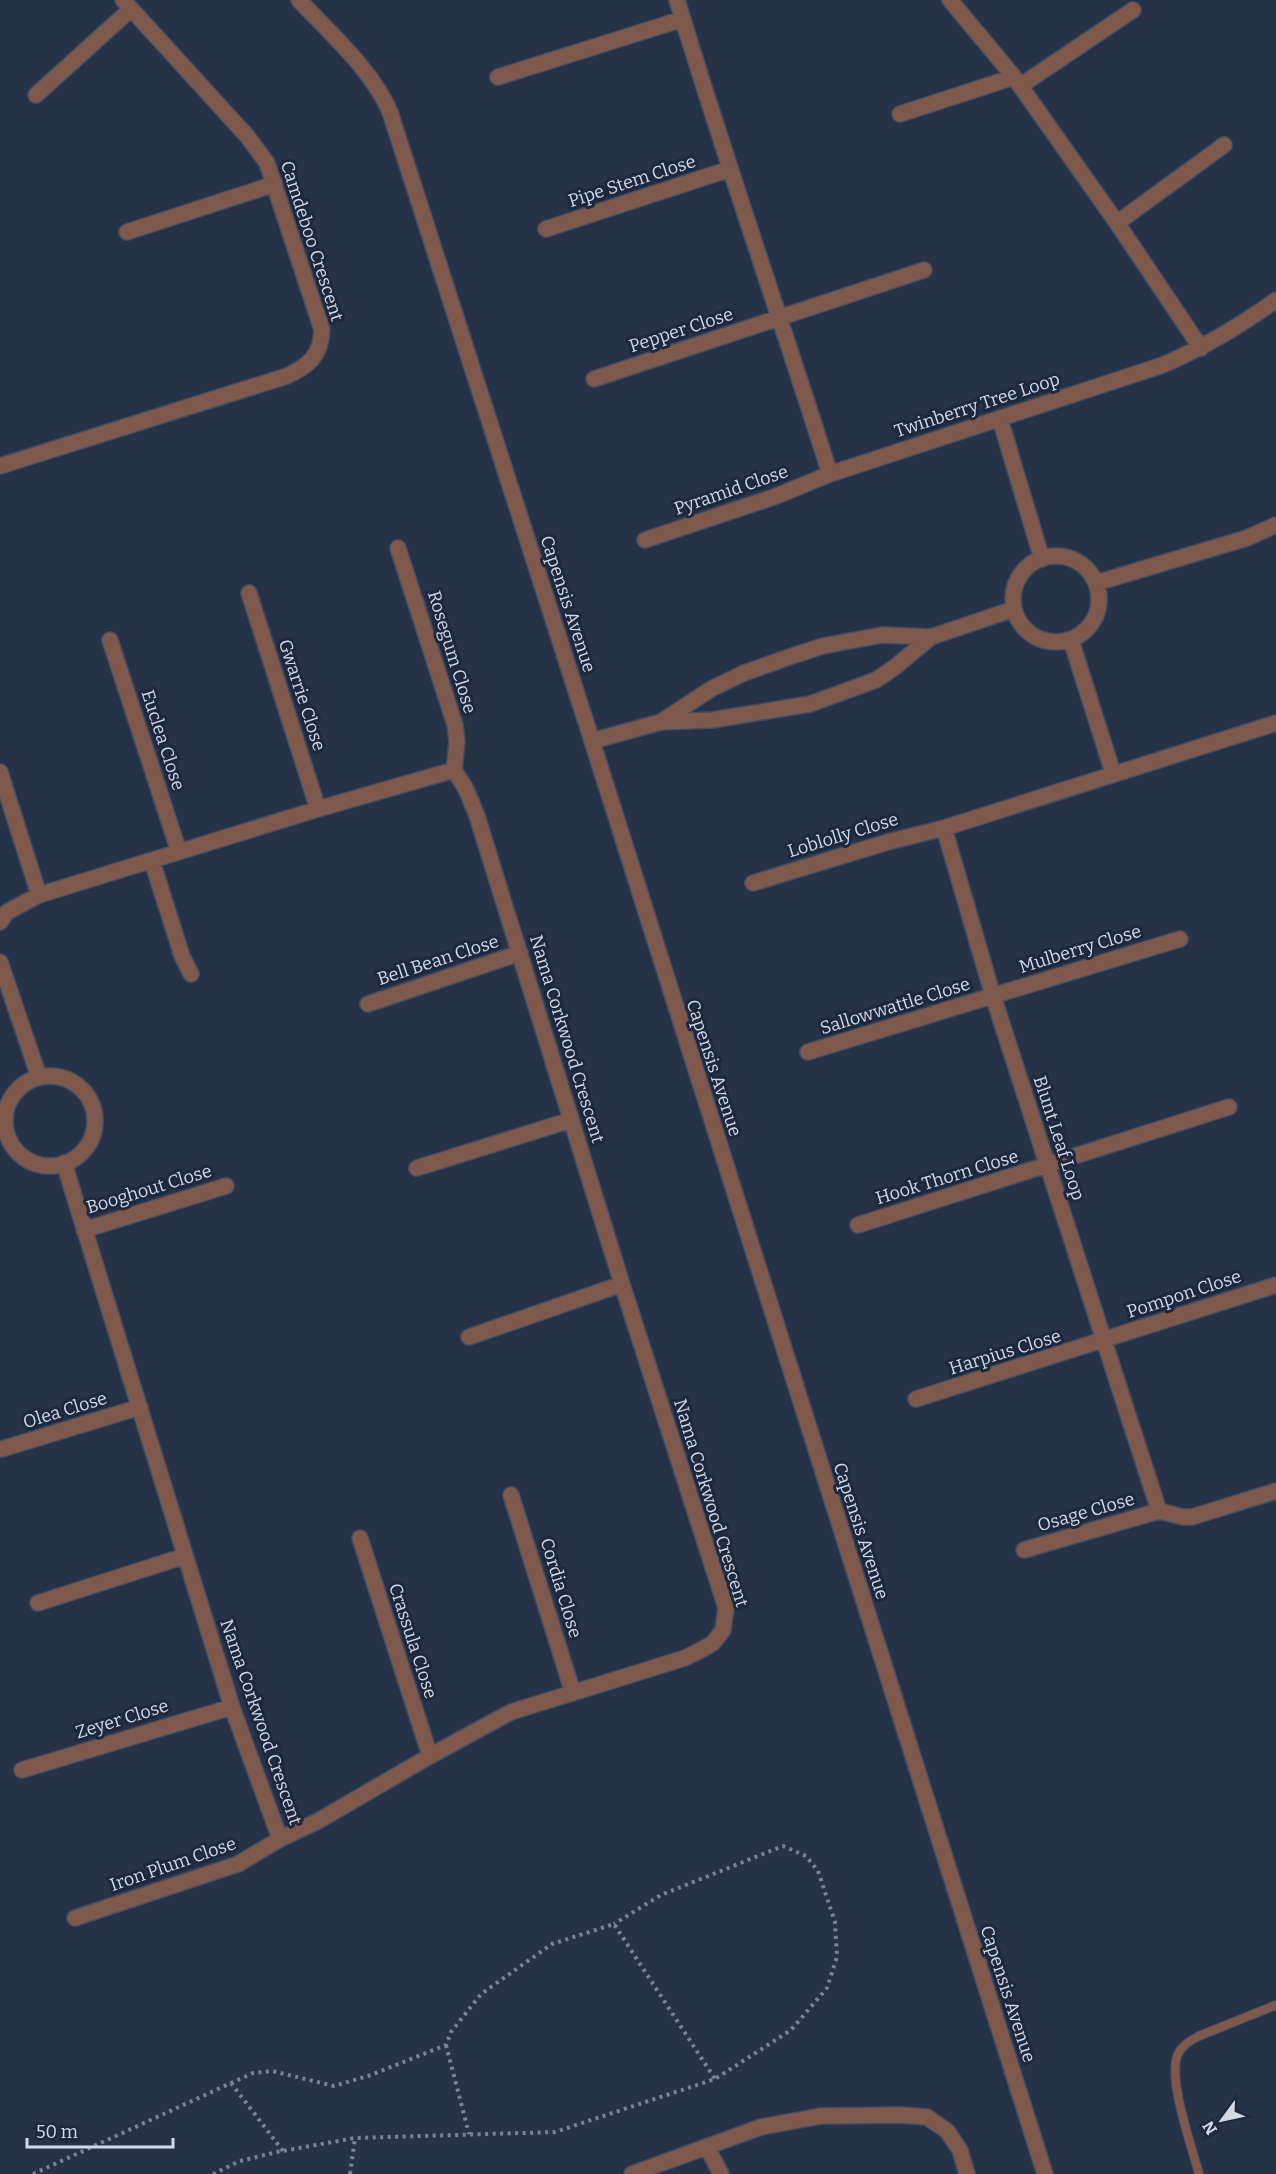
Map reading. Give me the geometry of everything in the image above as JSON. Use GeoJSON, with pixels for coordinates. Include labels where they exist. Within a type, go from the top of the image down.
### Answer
{"type":"FeatureCollection","features":[{"type":"Feature","properties":{"kind":"street","name":"Capensis Avenue"},"geometry":{"type":"LineString","coordinates":[[299,0],[374,82],[390,111],[592,741],[1045,2174]]}},
{"type":"Feature","properties":{"kind":"street"},"geometry":{"type":"LineString","coordinates":[[677,0],[830,474]]}},
{"type":"Feature","properties":{"kind":"street"},"geometry":{"type":"LineString","coordinates":[[950,0],[1017,82],[1117,223],[1201,348]]}},
{"type":"Feature","properties":{"kind":"street"},"geometry":{"type":"LineString","coordinates":[[36,95],[127,5]]}},
{"type":"Feature","properties":{"kind":"street","name":"Camdeboo Crescent"},"geometry":{"type":"LineString","coordinates":[[0,466],[287,376],[311,362],[319,349],[322,330],[267,163],[259,150],[127,5]]}},
{"type":"Feature","properties":{"kind":"street"},"geometry":{"type":"LineString","coordinates":[[900,114],[1017,82],[1133,10]]}},
{"type":"Feature","properties":{"kind":"street"},"geometry":{"type":"LineString","coordinates":[[498,77],[683,19]]}},
{"type":"Feature","properties":{"kind":"street"},"geometry":{"type":"LineString","coordinates":[[1117,223],[1224,145]]}},
{"type":"Feature","properties":{"kind":"street","name":"Pipe Stem Close"},"geometry":{"type":"LineString","coordinates":[[546,229],[730,169]]}},
{"type":"Feature","properties":{"kind":"street"},"geometry":{"type":"LineString","coordinates":[[127,232],[275,184]]}},
{"type":"Feature","properties":{"kind":"street","name":"Pepper Close"},"geometry":{"type":"LineString","coordinates":[[594,379],[924,270]]}},
{"type":"Feature","properties":{"kind":"street","name":"Twinberry Tree Loop"},"geometry":{"type":"LineString","coordinates":[[830,474],[1133,375],[1201,348],[1230,332],[1276,300]]}},
{"type":"Feature","properties":{"kind":"street"},"geometry":{"type":"LineString","coordinates":[[1000,419],[1042,559]]}},
{"type":"Feature","properties":{"kind":"street","name":"Pyramid Close"},"geometry":{"type":"LineString","coordinates":[[645,540],[774,497],[830,474]]}},
{"type":"Feature","properties":{"kind":"street"},"geometry":{"type":"LineString","coordinates":[[1096,583],[1247,538],[1276,525]]}},
{"type":"Feature","properties":{"kind":"street","name":"Rosegum Close"},"geometry":{"type":"LineString","coordinates":[[398,548],[454,725],[457,742],[454,770]]}},
{"type":"Feature","properties":{"kind":"street"},"geometry":{"type":"LineString","coordinates":[[1055,556],[1080,563],[1096,583],[1099,595],[1096,617],[1090,627],[1071,640],[1047,642],[1036,637],[1026,630],[1014,609],[1013,599],[1018,579],[1024,570],[1042,559],[1055,556]]}},
{"type":"Feature","properties":{"kind":"street","name":"Gwarrie Close"},"geometry":{"type":"LineString","coordinates":[[249,593],[318,809]]}},
{"type":"Feature","properties":{"kind":"street"},"geometry":{"type":"LineString","coordinates":[[661,722],[711,689],[744,673],[795,655],[852,640],[882,635],[931,637],[1014,609]]}},
{"type":"Feature","properties":{"kind":"street"},"geometry":{"type":"LineString","coordinates":[[592,741],[661,722],[712,720],[810,704],[876,680],[895,668],[931,637]]}},
{"type":"Feature","properties":{"kind":"street","name":"Euclea Close"},"geometry":{"type":"LineString","coordinates":[[110,640],[179,852]]}},
{"type":"Feature","properties":{"kind":"street"},"geometry":{"type":"LineString","coordinates":[[1071,640],[1113,773]]}},
{"type":"Feature","properties":{"kind":"street"},"geometry":{"type":"LineString","coordinates":[[944,828],[1276,723]]}},
{"type":"Feature","properties":{"kind":"street"},"geometry":{"type":"LineString","coordinates":[[0,921],[7,912],[39,895],[318,809],[454,770]]}},
{"type":"Feature","properties":{"kind":"street","name":"Nama Corkwood Crescent"},"geometry":{"type":"LineString","coordinates":[[64,1163],[232,1707],[280,1839],[318,1821],[430,1755],[511,1713],[685,1658],[704,1649],[718,1638],[726,1620],[726,1608],[622,1284],[477,816],[466,789],[454,770]]}},
{"type":"Feature","properties":{"kind":"street"},"geometry":{"type":"LineString","coordinates":[[0,772],[39,895]]}},
{"type":"Feature","properties":{"kind":"street","name":"Loblolly Close"},"geometry":{"type":"LineString","coordinates":[[753,883],[888,842],[944,828]]}},
{"type":"Feature","properties":{"kind":"street","name":"Blunt Leaf Loop"},"geometry":{"type":"LineString","coordinates":[[944,828],[993,996],[1159,1511]]}},
{"type":"Feature","properties":{"kind":"street"},"geometry":{"type":"LineString","coordinates":[[152,861],[182,956],[191,974]]}},
{"type":"Feature","properties":{"kind":"street","name":"Mulberry Close"},"geometry":{"type":"LineString","coordinates":[[993,996],[1180,939]]}},
{"type":"Feature","properties":{"kind":"street","name":"Bell Bean Close"},"geometry":{"type":"LineString","coordinates":[[368,1004],[520,953]]}},
{"type":"Feature","properties":{"kind":"street"},"geometry":{"type":"LineString","coordinates":[[0,962],[39,1077]]}},
{"type":"Feature","properties":{"kind":"street","name":"Sallowwattle Close"},"geometry":{"type":"LineString","coordinates":[[808,1052],[993,996]]}},
{"type":"Feature","properties":{"kind":"street"},"geometry":{"type":"LineString","coordinates":[[54,1076],[69,1080],[82,1089],[90,1101],[95,1116],[94,1131],[88,1145],[77,1156],[64,1163],[50,1166],[36,1163],[23,1156],[3,1134],[8,1105],[15,1092],[26,1083],[39,1077],[54,1076]]}},
{"type":"Feature","properties":{"kind":"street","name":"Hook Thorn Close"},"geometry":{"type":"LineString","coordinates":[[858,1225],[1228,1107]]}},
{"type":"Feature","properties":{"kind":"street"},"geometry":{"type":"LineString","coordinates":[[417,1168],[571,1119]]}},
{"type":"Feature","properties":{"kind":"street","name":"Booghout Close"},"geometry":{"type":"LineString","coordinates":[[84,1230],[226,1186]]}},
{"type":"Feature","properties":{"kind":"street"},"geometry":{"type":"LineString","coordinates":[[469,1337],[622,1284]]}},
{"type":"Feature","properties":{"kind":"street","name":"Pompon Close"},"geometry":{"type":"LineString","coordinates":[[1105,1341],[1276,1285]]}},
{"type":"Feature","properties":{"kind":"street","name":"Harpius Close"},"geometry":{"type":"LineString","coordinates":[[916,1400],[1105,1341]]}},
{"type":"Feature","properties":{"kind":"street","name":"Olea Close"},"geometry":{"type":"LineString","coordinates":[[2,1449],[140,1407]]}},
{"type":"Feature","properties":{"kind":"street"},"geometry":{"type":"LineString","coordinates":[[1159,1511],[1192,1517],[1276,1491]]}},
{"type":"Feature","properties":{"kind":"street","name":"Cordia Close"},"geometry":{"type":"LineString","coordinates":[[511,1495],[573,1693]]}},
{"type":"Feature","properties":{"kind":"street","name":"Osage Close"},"geometry":{"type":"LineString","coordinates":[[1024,1550],[1159,1511]]}},
{"type":"Feature","properties":{"kind":"street","name":"Crassula Close"},"geometry":{"type":"LineString","coordinates":[[360,1538],[430,1755]]}},
{"type":"Feature","properties":{"kind":"street"},"geometry":{"type":"LineString","coordinates":[[38,1603],[186,1556]]}},
{"type":"Feature","properties":{"kind":"street","name":"Zeyer Close"},"geometry":{"type":"LineString","coordinates":[[22,1770],[232,1707]]}},
{"type":"Feature","properties":{"kind":"street","name":"Iron Plum Close"},"geometry":{"type":"LineString","coordinates":[[75,1918],[238,1864],[280,1839]]}},
{"type":"Feature","properties":{"kind":"street"},"geometry":{"type":"LineString","coordinates":[[632,2174],[761,2127],[821,2116],[901,2115],[927,2116],[947,2131],[960,2150],[967,2174]]}},
{"type":"Feature","properties":{"kind":"street"},"geometry":{"type":"LineString","coordinates":[[707,2147],[721,2174]]}},
{"type":"Feature","properties":{"kind":"lane"},"geometry":{"type":"LineString","coordinates":[[1199,2174],[1176,2088],[1175,2060],[1179,2051],[1187,2042],[1199,2036],[1276,2005]]}},
{"type":"Feature","properties":{"kind":"path"},"geometry":{"type":"LineString","coordinates":[[213,2174],[240,2161],[355,2138],[555,2132],[715,2079],[791,2030],[826,1988],[837,1956],[835,1922],[818,1871],[806,1856],[783,1846],[661,1895],[614,1924],[552,1944],[481,1994],[451,2031],[446,2045],[469,2134]]}},
{"type":"Feature","properties":{"kind":"path"},"geometry":{"type":"LineString","coordinates":[[614,1924],[715,2079]]}},
{"type":"Feature","properties":{"kind":"path"},"geometry":{"type":"LineString","coordinates":[[33,2174],[253,2073],[272,2071],[334,2086],[371,2075],[446,2045]]}},
{"type":"Feature","properties":{"kind":"path"},"geometry":{"type":"LineString","coordinates":[[231,2083],[284,2151]]}},
{"type":"Feature","properties":{"kind":"path"},"geometry":{"type":"LineString","coordinates":[[350,2174],[355,2138]]}}]}
